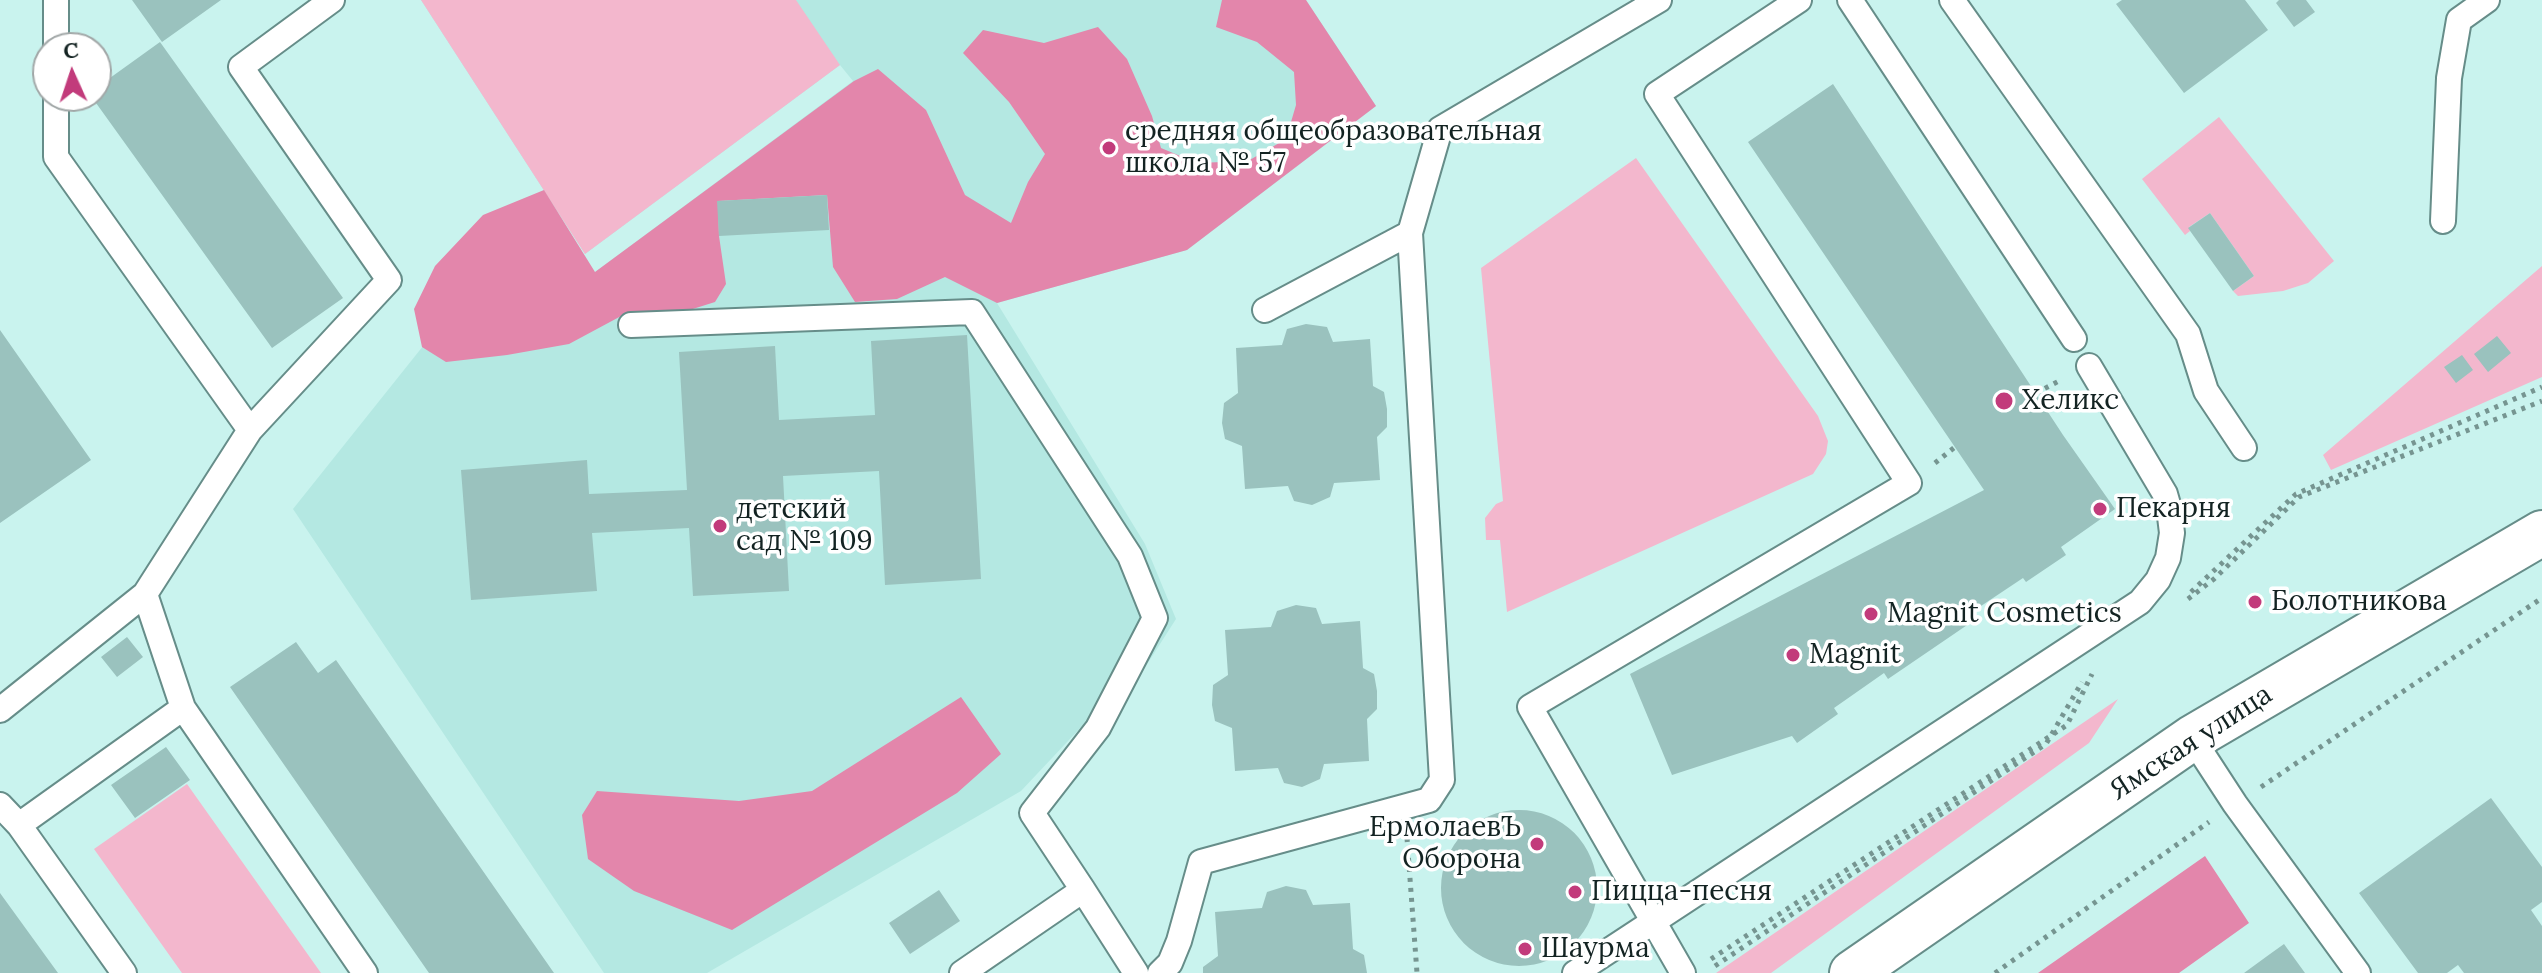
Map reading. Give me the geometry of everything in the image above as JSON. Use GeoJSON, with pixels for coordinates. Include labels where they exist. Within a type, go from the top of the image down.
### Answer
{"type":"FeatureCollection","features":[{"type":"Feature","properties":{"kind":"main road","name":"Ямская улица"},"geometry":{"type":"LineString","coordinates":[[1852,973],[2192,738],[2541,535]]}},
{"type":"Feature","properties":{"kind":"lane"},"geometry":{"type":"LineString","coordinates":[[56,0],[56,32]]}},
{"type":"Feature","properties":{"kind":"lane"},"geometry":{"type":"LineString","coordinates":[[0,710],[145,594],[250,430],[389,280],[241,67],[332,0]]}},
{"type":"Feature","properties":{"kind":"lane"},"geometry":{"type":"LineString","coordinates":[[1160,973],[1170,963],[1179,941],[1201,862],[1429,800],[1442,780],[1410,233],[1440,129],[1658,0]]}},
{"type":"Feature","properties":{"kind":"lane"},"geometry":{"type":"LineString","coordinates":[[1694,969],[1654,923],[1530,707],[1909,483],[1657,94],[1799,0]]}},
{"type":"Feature","properties":{"kind":"lane"},"geometry":{"type":"LineString","coordinates":[[1850,0],[2074,339]]}},
{"type":"Feature","properties":{"kind":"lane"},"geometry":{"type":"LineString","coordinates":[[1952,0],[2188,334],[2206,391],[2244,448]]}},
{"type":"Feature","properties":{"kind":"lane"},"geometry":{"type":"LineString","coordinates":[[2443,221],[2449,78],[2459,20],[2487,0]]}},
{"type":"Feature","properties":{"kind":"lane"},"geometry":{"type":"LineString","coordinates":[[56,112],[56,157],[250,430]]}},
{"type":"Feature","properties":{"kind":"lane"},"geometry":{"type":"LineString","coordinates":[[1265,310],[1410,233]]}},
{"type":"Feature","properties":{"kind":"lane"},"geometry":{"type":"LineString","coordinates":[[631,325],[972,312],[1130,556],[1155,618],[1098,728],[1032,813],[1136,973]]}},
{"type":"Feature","properties":{"kind":"lane"},"geometry":{"type":"LineString","coordinates":[[1575,973],[2140,602],[2158,580],[2168,558],[2172,533],[2169,508],[2165,494],[2089,366]]}},
{"type":"Feature","properties":{"kind":"lane"},"geometry":{"type":"LineString","coordinates":[[145,594],[183,708],[365,973]]}},
{"type":"Feature","properties":{"kind":"lane"},"geometry":{"type":"LineString","coordinates":[[19,825],[183,708]]}},
{"type":"Feature","properties":{"kind":"lane"},"geometry":{"type":"LineString","coordinates":[[2192,738],[2235,804],[2358,973]]}},
{"type":"Feature","properties":{"kind":"lane"},"geometry":{"type":"LineString","coordinates":[[0,805],[19,825],[124,973]]}},
{"type":"Feature","properties":{"kind":"lane"},"geometry":{"type":"LineString","coordinates":[[962,973],[1083,890]]}},
{"type":"Feature","properties":{"kind":"path"},"geometry":{"type":"LineString","coordinates":[[2542,387],[2296,494],[2177,605],[2214,579],[2299,497],[2542,401]]}},
{"type":"Feature","properties":{"kind":"path"},"geometry":{"type":"LineString","coordinates":[[1995,973],[2235,804],[2542,598]]}},
{"type":"Feature","properties":{"kind":"path"},"geometry":{"type":"LineString","coordinates":[[1694,969],[2067,725],[2090,673]]}},
{"type":"Feature","properties":{"kind":"path"},"geometry":{"type":"LineString","coordinates":[[1704,973],[2046,744],[2051,735]]}},
{"type":"Feature","properties":{"kind":"path"},"geometry":{"type":"LineString","coordinates":[[1404,807],[1417,973]]}},
{"type":"Feature","properties":{"kind":"shaded area","name":"детский сад № 109"},"geometry":{"type":"Polygon","coordinates":[[[421,0],[1306,0],[1376,106],[1187,250],[997,303],[1145,544],[1176,619],[1105,730],[1084,724],[1021,791],[707,973],[604,973],[293,509],[451,311],[595,272],[853,81],[840,65],[585,254],[421,0]]]}},
{"type":"Feature","properties":{"kind":"shaded area"},"geometry":{"type":"Polygon","coordinates":[[[421,0],[796,0],[840,65],[585,254],[421,0]]]}},
{"type":"Feature","properties":{"kind":"shaded area"},"geometry":{"type":"Polygon","coordinates":[[[1222,0],[1306,0],[1376,106],[1187,250],[997,303],[945,277],[897,299],[855,302],[833,267],[827,195],[718,201],[726,284],[715,302],[680,313],[623,315],[569,344],[507,355],[446,362],[422,347],[414,309],[435,266],[483,215],[544,190],[595,272],[854,81],[878,69],[926,110],[965,195],[1011,223],[1028,182],[1045,154],[1009,102],[963,53],[983,30],[1044,43],[1098,27],[1127,59],[1152,116],[1161,148],[1197,163],[1248,161],[1286,139],[1296,105],[1294,72],[1257,42],[1216,27],[1222,0]]]}},
{"type":"Feature","properties":{"kind":"shaded area"},"geometry":{"type":"Polygon","coordinates":[[[2219,117],[2334,261],[2308,283],[2283,291],[2238,296],[2233,291],[2254,276],[2210,213],[2189,227],[2190,231],[2185,235],[2142,179],[2219,117]]]}},
{"type":"Feature","properties":{"kind":"shaded area"},"geometry":{"type":"Polygon","coordinates":[[[1636,158],[1818,416],[1828,441],[1826,454],[1813,474],[1507,612],[1500,540],[1486,540],[1485,518],[1496,504],[1503,501],[1481,268],[1636,158]]]}},
{"type":"Feature","properties":{"kind":"shaded area"},"geometry":{"type":"Polygon","coordinates":[[[2542,266],[2542,377],[2331,470],[2323,455],[2542,266]]]}},
{"type":"Feature","properties":{"kind":"shaded area"},"geometry":{"type":"Polygon","coordinates":[[[961,697],[1001,754],[957,793],[732,930],[634,891],[588,859],[582,815],[597,791],[739,801],[812,791],[961,697]]]}},
{"type":"Feature","properties":{"kind":"shaded area"},"geometry":{"type":"Polygon","coordinates":[[[2118,699],[2089,743],[1771,973],[1716,973],[2118,699]]]}},
{"type":"Feature","properties":{"kind":"shaded area"},"geometry":{"type":"Polygon","coordinates":[[[187,784],[321,973],[182,973],[94,849],[187,784]]]}},
{"type":"Feature","properties":{"kind":"shaded area"},"geometry":{"type":"Polygon","coordinates":[[[2205,856],[2249,923],[2179,973],[2038,973],[2205,856]]]}},
{"type":"Feature","properties":{"kind":"building"},"geometry":{"type":"Polygon","coordinates":[[[132,0],[221,0],[162,42],[132,0]]]}},
{"type":"Feature","properties":{"kind":"building"},"geometry":{"type":"Polygon","coordinates":[[[2122,0],[2245,0],[2268,30],[2184,93],[2116,4],[2122,0]]]}},
{"type":"Feature","properties":{"kind":"building"},"geometry":{"type":"Polygon","coordinates":[[[2279,0],[2306,0],[2315,12],[2294,27],[2276,3],[2279,0]]]}},
{"type":"Feature","properties":{"kind":"building"},"geometry":{"type":"Polygon","coordinates":[[[160,42],[343,298],[272,348],[102,112],[112,112],[112,76],[160,42]]]}},
{"type":"Feature","properties":{"kind":"building"},"geometry":{"type":"Polygon","coordinates":[[[1833,84],[2063,435],[2115,509],[2061,547],[2066,555],[2026,582],[2023,578],[1972,612],[1976,619],[1888,679],[1884,673],[1834,708],[1838,714],[1797,743],[1792,736],[1672,775],[1630,674],[1984,490],[1748,142],[1833,84]]]}},
{"type":"Feature","properties":{"kind":"building"},"geometry":{"type":"Polygon","coordinates":[[[827,195],[829,230],[719,236],[717,201],[827,195]]]}},
{"type":"Feature","properties":{"kind":"building"},"geometry":{"type":"Polygon","coordinates":[[[2210,213],[2254,276],[2233,291],[2188,228],[2210,213]]]}},
{"type":"Feature","properties":{"kind":"building"},"geometry":{"type":"Polygon","coordinates":[[[1306,324],[1327,327],[1333,342],[1370,339],[1373,386],[1384,392],[1387,409],[1387,427],[1377,437],[1380,480],[1334,483],[1330,497],[1312,505],[1294,501],[1288,486],[1245,489],[1242,446],[1225,439],[1222,423],[1224,403],[1238,393],[1236,348],[1282,345],[1287,329],[1306,324]]]}},
{"type":"Feature","properties":{"kind":"building"},"geometry":{"type":"Polygon","coordinates":[[[0,330],[91,460],[0,523],[0,330]]]}},
{"type":"Feature","properties":{"kind":"building"},"geometry":{"type":"Polygon","coordinates":[[[967,335],[981,579],[885,585],[879,471],[783,476],[789,591],[693,596],[689,528],[592,533],[597,591],[471,600],[461,470],[587,460],[589,494],[687,490],[679,352],[775,346],[779,420],[875,415],[871,341],[967,335]]]}},
{"type":"Feature","properties":{"kind":"building"},"geometry":{"type":"Polygon","coordinates":[[[2497,336],[2511,353],[2488,372],[2474,354],[2497,336]]]}},
{"type":"Feature","properties":{"kind":"building"},"geometry":{"type":"Polygon","coordinates":[[[2462,355],[2473,370],[2456,383],[2444,367],[2462,355]]]}},
{"type":"Feature","properties":{"kind":"building"},"geometry":{"type":"Polygon","coordinates":[[[1296,605],[1316,608],[1322,624],[1360,621],[1363,668],[1374,674],[1377,691],[1377,709],[1367,719],[1369,761],[1324,764],[1320,779],[1302,787],[1284,783],[1278,768],[1235,771],[1232,728],[1215,721],[1212,705],[1213,685],[1228,675],[1225,630],[1271,627],[1277,611],[1296,605]]]}},
{"type":"Feature","properties":{"kind":"building"},"geometry":{"type":"Polygon","coordinates":[[[127,637],[143,657],[117,677],[101,657],[127,637]]]}},
{"type":"Feature","properties":{"kind":"building"},"geometry":{"type":"Polygon","coordinates":[[[296,642],[318,673],[336,660],[554,973],[429,973],[230,687],[296,642]]]}},
{"type":"Feature","properties":{"kind":"building"},"geometry":{"type":"Polygon","coordinates":[[[166,747],[190,780],[135,818],[111,785],[166,747]]]}},
{"type":"Feature","properties":{"kind":"building"},"geometry":{"type":"Polygon","coordinates":[[[2491,798],[2542,867],[2542,902],[2531,910],[2542,926],[2542,973],[2464,973],[2458,965],[2447,973],[2418,973],[2359,893],[2491,798]]]}},
{"type":"Feature","properties":{"kind":"building"},"geometry":{"type":"Polygon","coordinates":[[[1519,810],[1549,816],[1574,833],[1591,858],[1597,888],[1591,918],[1574,943],[1549,960],[1519,966],[1489,960],[1464,943],[1447,918],[1441,888],[1447,858],[1464,833],[1489,816],[1519,810]]]}},
{"type":"Feature","properties":{"kind":"building"},"geometry":{"type":"Polygon","coordinates":[[[1286,886],[1306,890],[1313,905],[1350,903],[1353,949],[1364,955],[1367,973],[1203,973],[1203,967],[1218,956],[1215,912],[1262,908],[1267,892],[1286,886]]]}},
{"type":"Feature","properties":{"kind":"building"},"geometry":{"type":"Polygon","coordinates":[[[939,890],[960,921],[910,954],[889,923],[939,890]]]}},
{"type":"Feature","properties":{"kind":"building"},"geometry":{"type":"Polygon","coordinates":[[[0,893],[58,973],[0,973],[0,893]]]}},
{"type":"Feature","properties":{"kind":"building"},"geometry":{"type":"Polygon","coordinates":[[[2284,944],[2305,973],[2244,973],[2270,954],[2284,944]]]}},
{"type":"Feature","properties":{"kind":"place","name":"средняя общеобразовательная школа № 57"},"geometry":{"type":"Point","coordinates":[1109,148]}},
{"type":"Feature","properties":{"kind":"place","name":"Хеликс"},"geometry":{"type":"Point","coordinates":[2004,401]}},
{"type":"Feature","properties":{"kind":"place","name":"Пекарня"},"geometry":{"type":"Point","coordinates":[2100,509]}},
{"type":"Feature","properties":{"kind":"place","name":"детский сад № 109"},"geometry":{"type":"Point","coordinates":[720,526]}},
{"type":"Feature","properties":{"kind":"place","name":"Болотникова"},"geometry":{"type":"Point","coordinates":[2255,602]}},
{"type":"Feature","properties":{"kind":"place","name":"Magnit Cosmetics"},"geometry":{"type":"Point","coordinates":[1871,614]}},
{"type":"Feature","properties":{"kind":"place","name":"Magnit"},"geometry":{"type":"Point","coordinates":[1793,655]}},
{"type":"Feature","properties":{"kind":"place","name":"ЕрмолаевЪ Оборона"},"geometry":{"type":"Point","coordinates":[1537,844]}},
{"type":"Feature","properties":{"kind":"place","name":"Пицца-песня"},"geometry":{"type":"Point","coordinates":[1575,892]}},
{"type":"Feature","properties":{"kind":"place","name":"Шаурма"},"geometry":{"type":"Point","coordinates":[1525,949]}}]}
